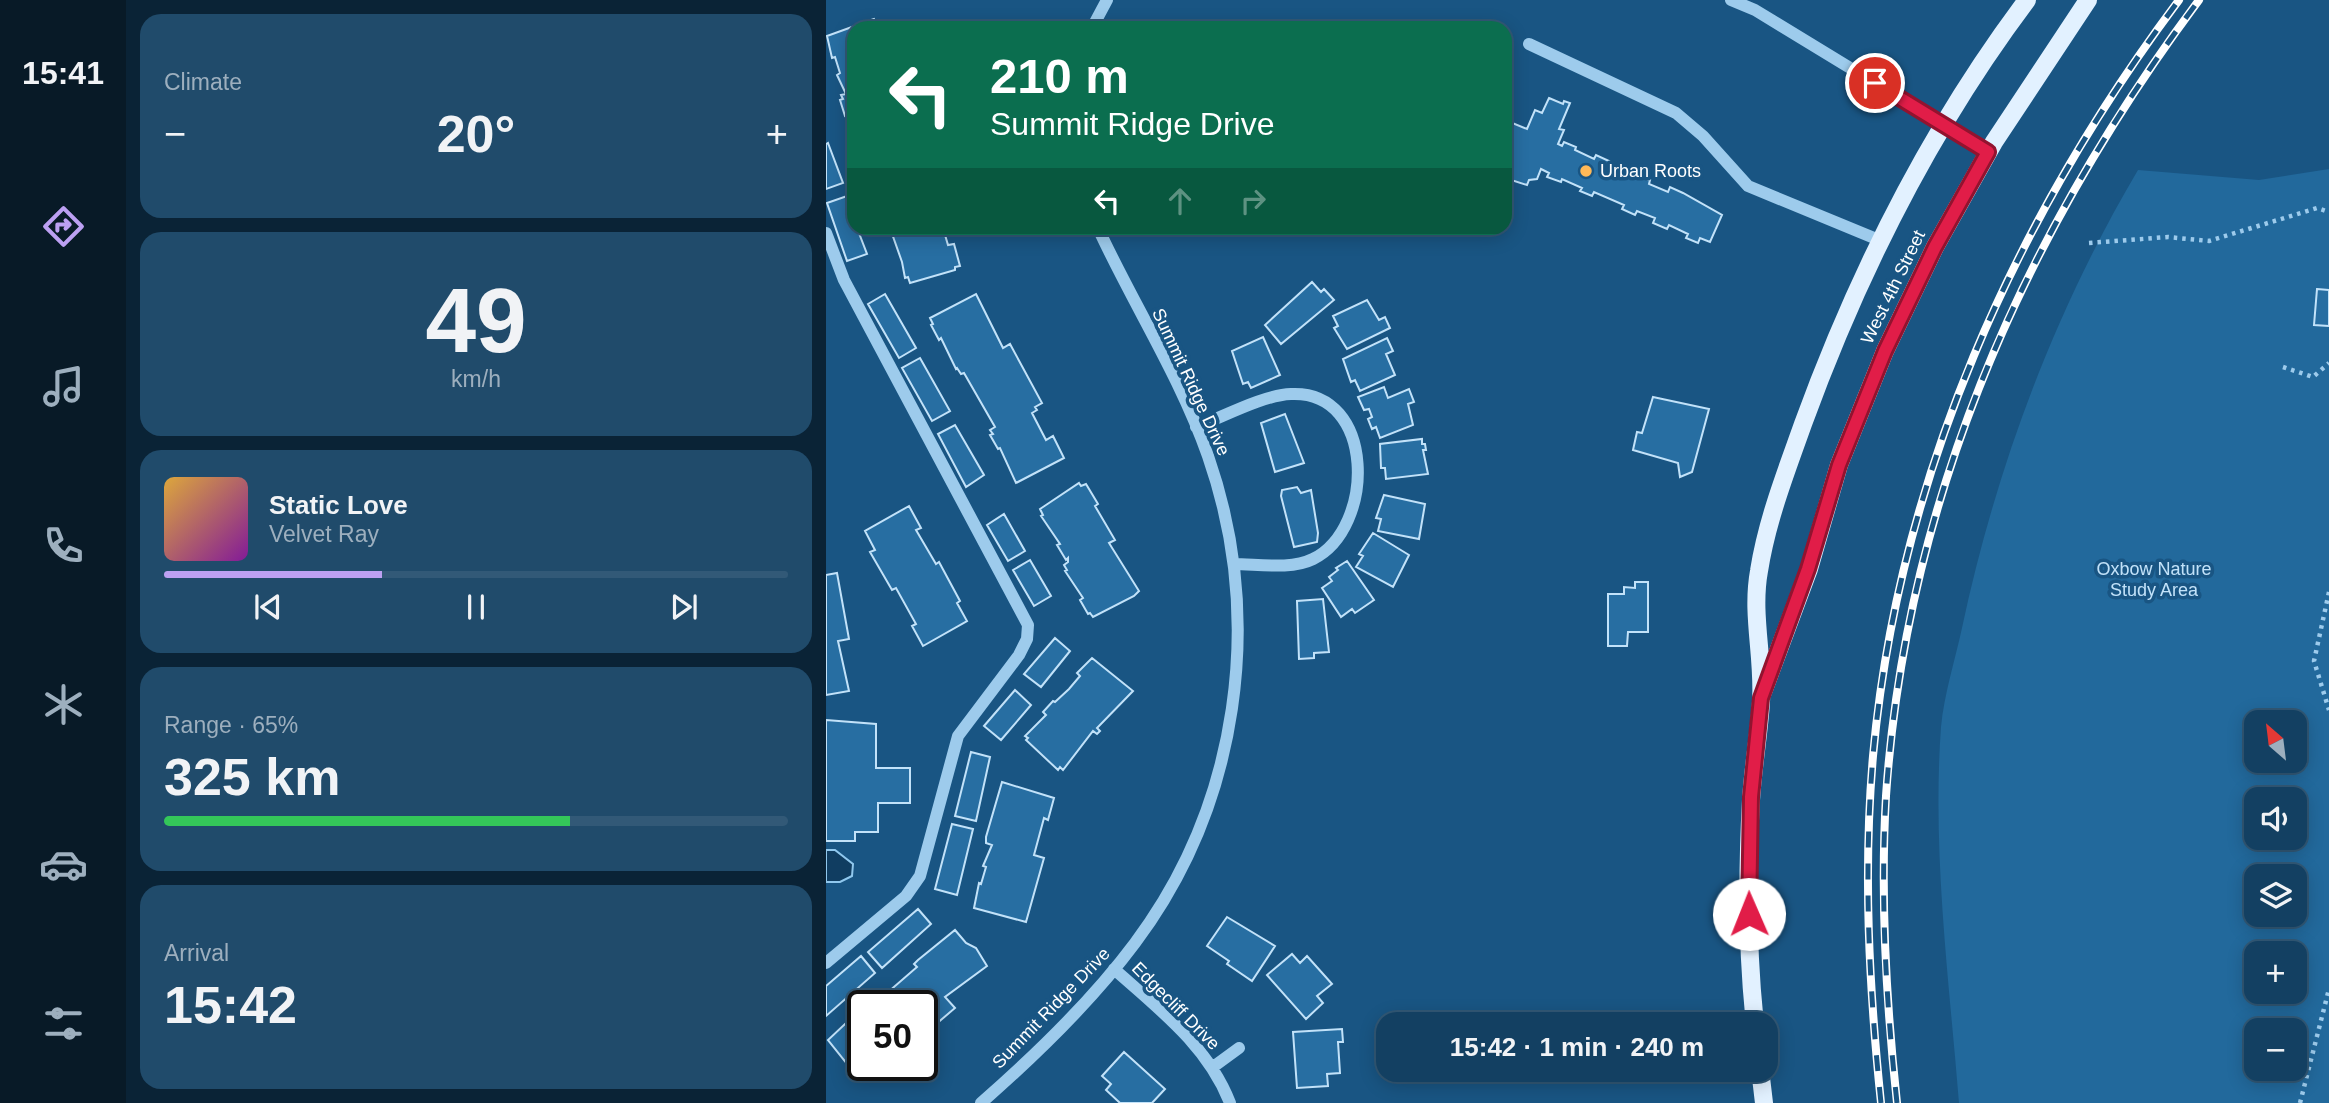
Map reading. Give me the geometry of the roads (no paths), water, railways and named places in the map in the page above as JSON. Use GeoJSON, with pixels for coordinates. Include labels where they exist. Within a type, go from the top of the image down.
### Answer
{"type":"FeatureCollection","features":[{"type":"Feature","properties":{"kind":"main road","name":"West 4th Street"},"geometry":{"type":"LineString","coordinates":[[1754,1012],[1748,889],[1751,797],[1761,698],[1754,608],[1759,570],[1775,502],[1825,364],[1879,240],[1944,125],[2027,0]]}},
{"type":"Feature","properties":{"kind":"main road","name":"West 4th Street"},"geometry":{"type":"LineString","coordinates":[[1761,698],[1808,569],[1839,465],[1885,351],[1935,247],[1988,152],[2088,0]]}},
{"type":"Feature","properties":{"kind":"main road"},"geometry":{"type":"LineString","coordinates":[[1762,1082],[1764,1103]]}},
{"type":"Feature","properties":{"kind":"street"},"geometry":{"type":"LineString","coordinates":[[1096,21],[1107,0]]}},
{"type":"Feature","properties":{"kind":"street"},"geometry":{"type":"LineString","coordinates":[[1731,0],[1755,10],[1988,152]]}},
{"type":"Feature","properties":{"kind":"street"},"geometry":{"type":"LineString","coordinates":[[1529,44],[1676,113],[1697,129],[1748,186],[1879,240]]}},
{"type":"Feature","properties":{"kind":"street"},"geometry":{"type":"LineString","coordinates":[[826,233],[849,290],[1028,625],[1027,639],[1019,655],[958,736],[920,876],[906,896],[826,963]]}},
{"type":"Feature","properties":{"kind":"street","name":"Summit Ridge Drive"},"geometry":{"type":"LineString","coordinates":[[981,1103],[1060,1029],[1114,969],[1164,899],[1188,856],[1220,770],[1231,721],[1237,657],[1237,591],[1219,491],[1196,427],[1101,235]]}},
{"type":"Feature","properties":{"kind":"street"},"geometry":{"type":"LineString","coordinates":[[1196,427],[1271,398],[1290,394],[1307,395],[1326,403],[1339,414],[1351,432],[1359,477],[1354,504],[1335,541],[1312,560],[1296,564],[1234,564]]}},
{"type":"Feature","properties":{"kind":"street","name":"Edgecliff Drive"},"geometry":{"type":"LineString","coordinates":[[1114,969],[1173,1022],[1213,1067],[1230,1103]]}},
{"type":"Feature","properties":{"kind":"street","name":"Edgecliff Drive"},"geometry":{"type":"LineString","coordinates":[[1213,1067],[1239,1048]]}},
{"type":"Feature","properties":{"kind":"railway"},"geometry":{"type":"LineString","coordinates":[[1881,1103],[1869,930],[1870,799],[1887,653],[1908,552],[1937,453],[1974,357],[2016,263],[2065,172],[2120,84],[2179,0]]}},
{"type":"Feature","properties":{"kind":"railway"},"geometry":{"type":"LineString","coordinates":[[1897,1103],[1885,950],[1886,796],[1898,686],[1919,580],[1947,476],[1984,376],[2028,278],[2079,182],[2136,90],[2199,0]]}},
{"type":"Feature","properties":{"kind":"place","name":"Urban Roots"},"geometry":{"type":"Point","coordinates":[1586,171]}},
{"type":"Feature","properties":{"kind":"park label","name":"Oxbow Nature Study Area"},"geometry":{"type":"Point","coordinates":[2154,579]}}]}
